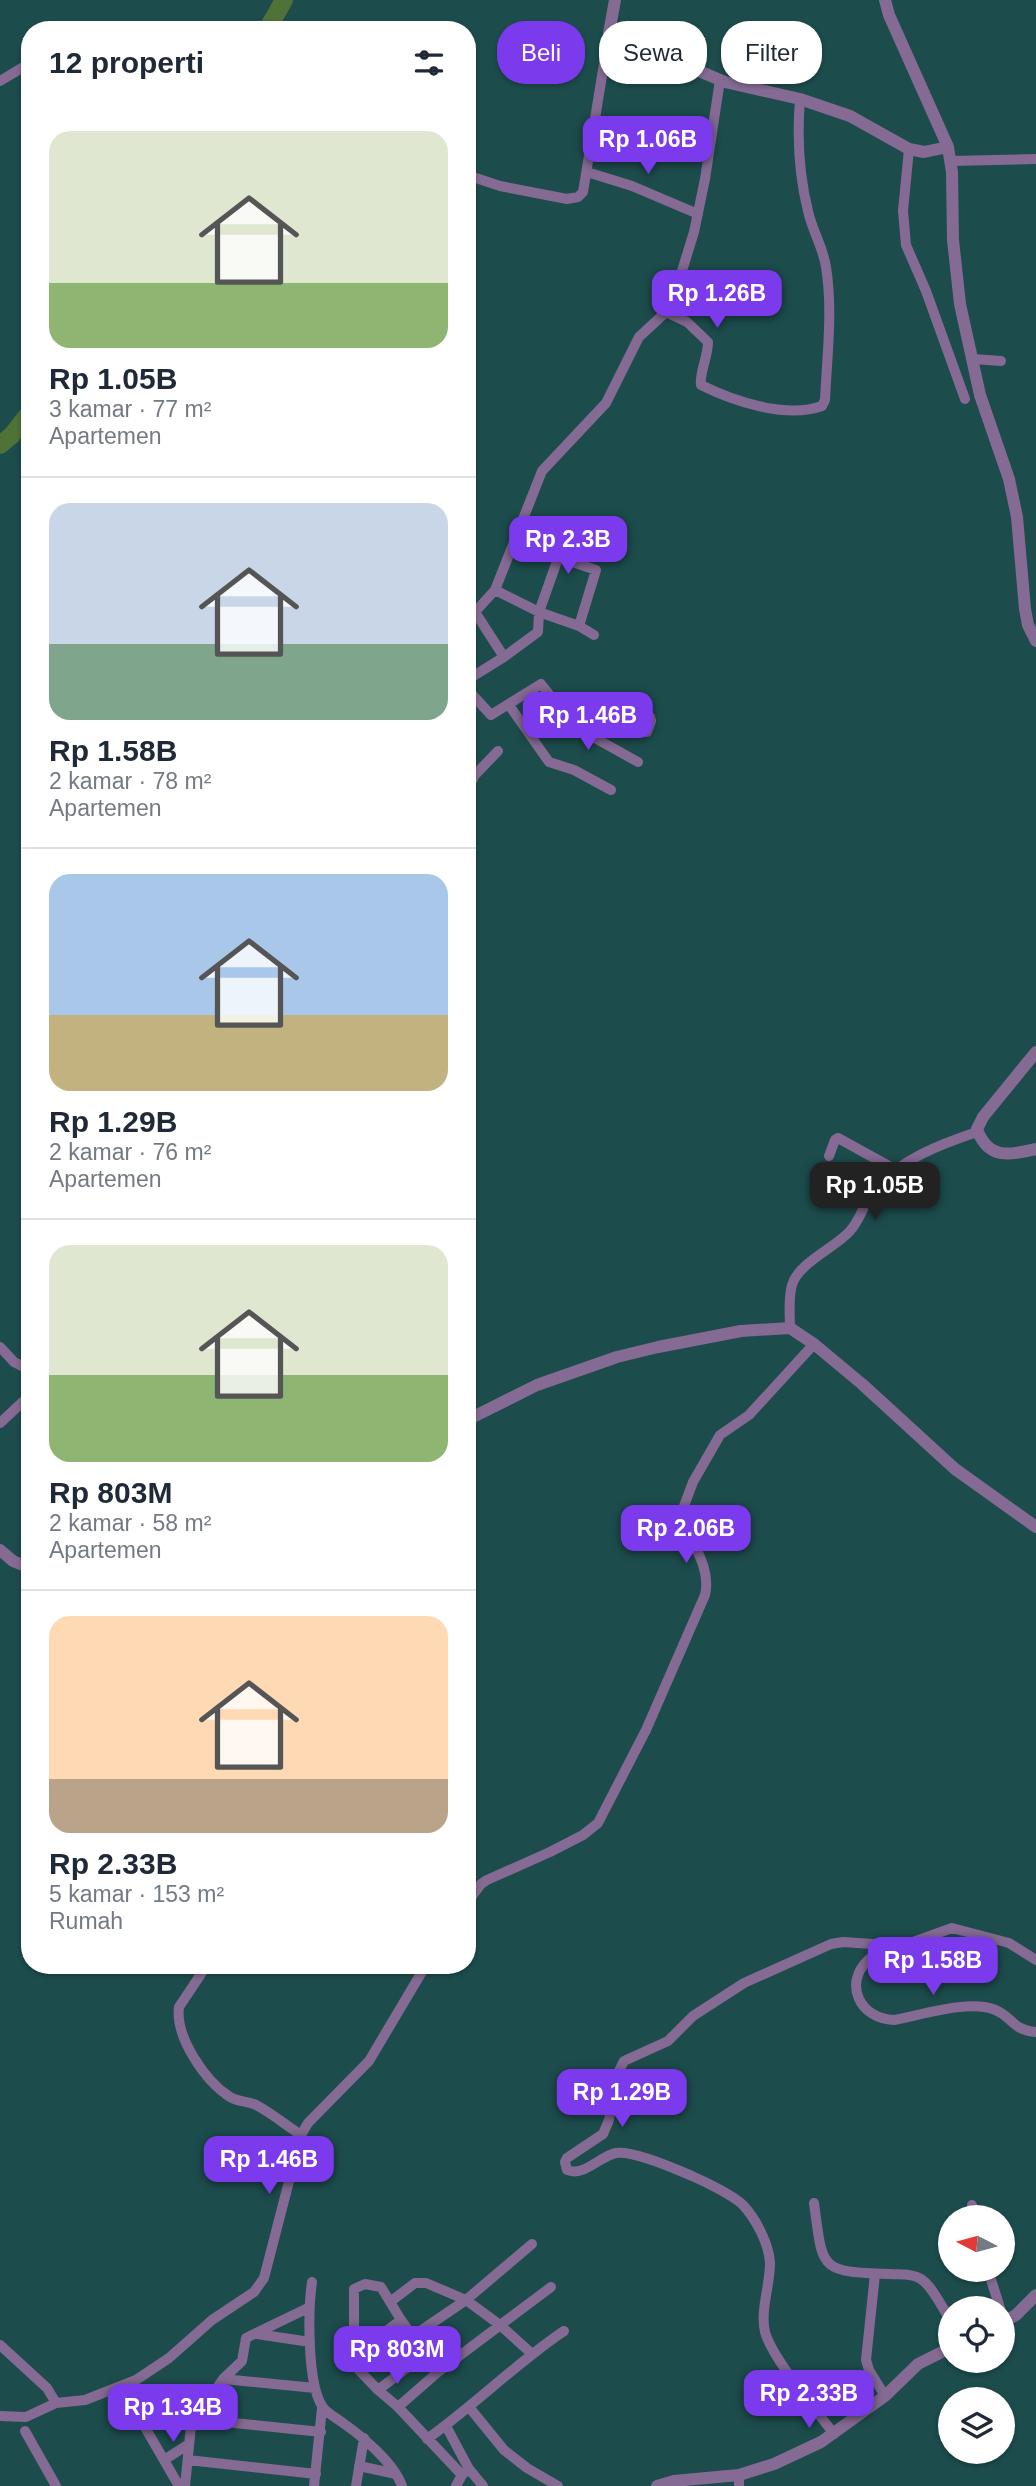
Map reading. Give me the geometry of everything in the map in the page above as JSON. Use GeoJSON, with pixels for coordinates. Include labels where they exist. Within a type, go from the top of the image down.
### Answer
{"type":"FeatureCollection","features":[{"type":"Feature","properties":{"kind":"street"},"geometry":{"type":"LineString","coordinates":[[611,21],[615,0]]}},
{"type":"Feature","properties":{"kind":"street"},"geometry":{"type":"LineString","coordinates":[[886,0],[889,15],[949,154],[953,240],[960,304],[980,396],[1009,479],[1018,528],[1025,609],[1028,625],[1036,641]]}},
{"type":"Feature","properties":{"kind":"street"},"geometry":{"type":"LineString","coordinates":[[0,81],[21,68]]}},
{"type":"Feature","properties":{"kind":"street"},"geometry":{"type":"LineString","coordinates":[[707,74],[800,99],[850,116],[909,149],[1036,159]]}},
{"type":"Feature","properties":{"kind":"street"},"geometry":{"type":"LineString","coordinates":[[476,609],[495,590],[542,471],[606,403],[639,337],[666,312],[673,300],[698,214],[720,80]]}},
{"type":"Feature","properties":{"kind":"street"},"geometry":{"type":"LineString","coordinates":[[476,178],[500,186],[567,200],[578,197],[583,192],[601,84]]}},
{"type":"Feature","properties":{"kind":"street"},"geometry":{"type":"LineString","coordinates":[[666,312],[687,322],[708,342],[708,355],[700,378],[701,385],[725,397],[755,406],[786,409],[822,406],[825,400],[830,311],[826,267],[820,239],[808,213],[802,173],[797,130],[800,99]]}},
{"type":"Feature","properties":{"kind":"street"},"geometry":{"type":"LineString","coordinates":[[909,149],[902,211],[906,245],[939,325],[965,399]]}},
{"type":"Feature","properties":{"kind":"street"},"geometry":{"type":"LineString","coordinates":[[587,172],[632,186],[698,214]]}},
{"type":"Feature","properties":{"kind":"street"},"geometry":{"type":"LineString","coordinates":[[973,359],[1001,361]]}},
{"type":"Feature","properties":{"kind":"street"},"geometry":{"type":"LineString","coordinates":[[476,674],[538,632],[539,612],[568,530]]}},
{"type":"Feature","properties":{"kind":"street"},"geometry":{"type":"LineString","coordinates":[[558,557],[596,570],[579,626]]}},
{"type":"Feature","properties":{"kind":"street"},"geometry":{"type":"LineString","coordinates":[[495,590],[594,635]]}},
{"type":"Feature","properties":{"kind":"street"},"geometry":{"type":"LineString","coordinates":[[476,621],[504,657]]}},
{"type":"Feature","properties":{"kind":"street"},"geometry":{"type":"LineString","coordinates":[[476,699],[490,715],[541,684],[577,728],[638,762]]}},
{"type":"Feature","properties":{"kind":"street"},"geometry":{"type":"LineString","coordinates":[[564,713],[588,697],[650,717],[646,732]]}},
{"type":"Feature","properties":{"kind":"street"},"geometry":{"type":"LineString","coordinates":[[509,705],[549,762],[574,770],[611,790]]}},
{"type":"Feature","properties":{"kind":"street"},"geometry":{"type":"LineString","coordinates":[[476,771],[498,751]]}},
{"type":"Feature","properties":{"kind":"street"},"geometry":{"type":"LineString","coordinates":[[977,1132],[983,1117],[1036,1052]]}},
{"type":"Feature","properties":{"kind":"street"},"geometry":{"type":"LineString","coordinates":[[977,1132],[992,1151],[999,1154],[1036,1149]]}},
{"type":"Feature","properties":{"kind":"street"},"geometry":{"type":"LineString","coordinates":[[790,1328],[790,1293],[797,1275],[850,1232],[875,1189],[896,1170],[937,1145],[977,1132]]}},
{"type":"Feature","properties":{"kind":"street"},"geometry":{"type":"LineString","coordinates":[[829,1156],[838,1138],[896,1170]]}},
{"type":"Feature","properties":{"kind":"street"},"geometry":{"type":"LineString","coordinates":[[476,1416],[537,1385],[617,1357],[741,1331],[790,1328],[814,1344],[862,1384],[955,1469],[1036,1527]]}},
{"type":"Feature","properties":{"kind":"street"},"geometry":{"type":"LineString","coordinates":[[476,1891],[487,1880],[583,1835],[603,1818],[646,1730],[705,1595],[705,1571],[681,1514],[683,1504],[720,1435],[749,1415],[814,1344]]}},
{"type":"Feature","properties":{"kind":"street"},"geometry":{"type":"LineString","coordinates":[[0,1347],[21,1366]]}},
{"type":"Feature","properties":{"kind":"street"},"geometry":{"type":"LineString","coordinates":[[0,1423],[21,1403]]}},
{"type":"Feature","properties":{"kind":"street"},"geometry":{"type":"LineString","coordinates":[[0,1550],[21,1564]]}},
{"type":"Feature","properties":{"kind":"street"},"geometry":{"type":"LineString","coordinates":[[834,2434],[772,2350],[765,2331],[764,2311],[770,2262],[761,2234],[742,2204],[692,2176],[629,2154],[617,2153],[608,2156],[578,2172],[567,2170],[566,2158],[603,2134],[609,2120],[615,2077],[624,2061],[668,2041],[706,2006],[744,1983],[836,1942],[902,1946],[952,1928],[1009,1943],[1036,1960]]}},
{"type":"Feature","properties":{"kind":"street"},"geometry":{"type":"LineString","coordinates":[[893,1946],[869,1959],[858,1980],[859,2000],[871,2015],[894,2020],[982,2006],[1003,2014],[1018,2029],[1036,2032]]}},
{"type":"Feature","properties":{"kind":"street"},"geometry":{"type":"LineString","coordinates":[[201,1974],[179,2007],[178,2014],[181,2032],[202,2071],[229,2096],[258,2106],[300,2135]]}},
{"type":"Feature","properties":{"kind":"street"},"geometry":{"type":"LineString","coordinates":[[0,2416],[26,2417],[56,2403],[85,2400],[136,2380],[165,2361],[212,2320],[254,2292],[260,2285],[272,2246],[300,2135],[308,2123],[369,2060],[421,1974]]}},
{"type":"Feature","properties":{"kind":"street"},"geometry":{"type":"LineString","coordinates":[[814,2203],[824,2261],[836,2269],[909,2275],[921,2279],[938,2302]]}},
{"type":"Feature","properties":{"kind":"street"},"geometry":{"type":"LineString","coordinates":[[413,2336],[466,2300],[533,2244]]}},
{"type":"Feature","properties":{"kind":"street"},"geometry":{"type":"LineString","coordinates":[[875,2274],[866,2360],[885,2396]]}},
{"type":"Feature","properties":{"kind":"street"},"geometry":{"type":"LineString","coordinates":[[390,2302],[418,2281],[466,2300],[500,2325],[531,2353]]}},
{"type":"Feature","properties":{"kind":"street"},"geometry":{"type":"LineString","coordinates":[[312,2282],[308,2308],[310,2342],[315,2388],[322,2407],[314,2486]]}},
{"type":"Feature","properties":{"kind":"street"},"geometry":{"type":"LineString","coordinates":[[438,2372],[381,2287],[365,2284],[354,2289],[354,2355],[358,2369],[398,2407],[427,2440],[482,2486]]}},
{"type":"Feature","properties":{"kind":"street"},"geometry":{"type":"LineString","coordinates":[[398,2407],[438,2372],[551,2287]]}},
{"type":"Feature","properties":{"kind":"street"},"geometry":{"type":"LineString","coordinates":[[1015,2315],[1036,2295]]}},
{"type":"Feature","properties":{"kind":"street"},"geometry":{"type":"LineString","coordinates":[[185,2486],[191,2426],[223,2379],[244,2357],[246,2338],[308,2308]]}},
{"type":"Feature","properties":{"kind":"street"},"geometry":{"type":"LineString","coordinates":[[354,2355],[401,2320]]}},
{"type":"Feature","properties":{"kind":"street"},"geometry":{"type":"LineString","coordinates":[[427,2440],[531,2353],[564,2331]]}},
{"type":"Feature","properties":{"kind":"street"},"geometry":{"type":"LineString","coordinates":[[257,2334],[310,2342]]}},
{"type":"Feature","properties":{"kind":"street"},"geometry":{"type":"LineString","coordinates":[[0,2345],[34,2375],[56,2403]]}},
{"type":"Feature","properties":{"kind":"street"},"geometry":{"type":"LineString","coordinates":[[378,2390],[425,2354]]}},
{"type":"Feature","properties":{"kind":"street"},"geometry":{"type":"LineString","coordinates":[[659,2485],[674,2481],[739,2481],[834,2434],[885,2396],[918,2364],[938,2354]]}},
{"type":"Feature","properties":{"kind":"street"},"geometry":{"type":"LineString","coordinates":[[223,2379],[315,2388]]}},
{"type":"Feature","properties":{"kind":"street"},"geometry":{"type":"LineString","coordinates":[[322,2407],[364,2438],[396,2474],[402,2486]]}},
{"type":"Feature","properties":{"kind":"street"},"geometry":{"type":"LineString","coordinates":[[469,2407],[504,2450],[527,2468],[558,2486]]}},
{"type":"Feature","properties":{"kind":"street"},"geometry":{"type":"LineString","coordinates":[[139,2417],[179,2486]]}},
{"type":"Feature","properties":{"kind":"street"},"geometry":{"type":"LineString","coordinates":[[195,2419],[321,2432]]}},
{"type":"Feature","properties":{"kind":"street"},"geometry":{"type":"LineString","coordinates":[[446,2426],[466,2472]]}},
{"type":"Feature","properties":{"kind":"street"},"geometry":{"type":"LineString","coordinates":[[25,2431],[56,2486]]}},
{"type":"Feature","properties":{"kind":"street"},"geometry":{"type":"LineString","coordinates":[[356,2486],[364,2438]]}},
{"type":"Feature","properties":{"kind":"street"},"geometry":{"type":"LineString","coordinates":[[164,2460],[189,2444]]}},
{"type":"Feature","properties":{"kind":"street"},"geometry":{"type":"LineString","coordinates":[[188,2460],[316,2473]]}},
{"type":"Feature","properties":{"kind":"street"},"geometry":{"type":"LineString","coordinates":[[359,2466],[396,2474]]}},
{"type":"Feature","properties":{"kind":"street"},"geometry":{"type":"LineString","coordinates":[[456,2486],[466,2472]]}},
{"type":"Feature","properties":{"kind":"waterway"},"geometry":{"type":"LineString","coordinates":[[272,21],[284,0]]}},
{"type":"Feature","properties":{"kind":"waterway"},"geometry":{"type":"LineString","coordinates":[[0,445],[21,424]]}}]}
